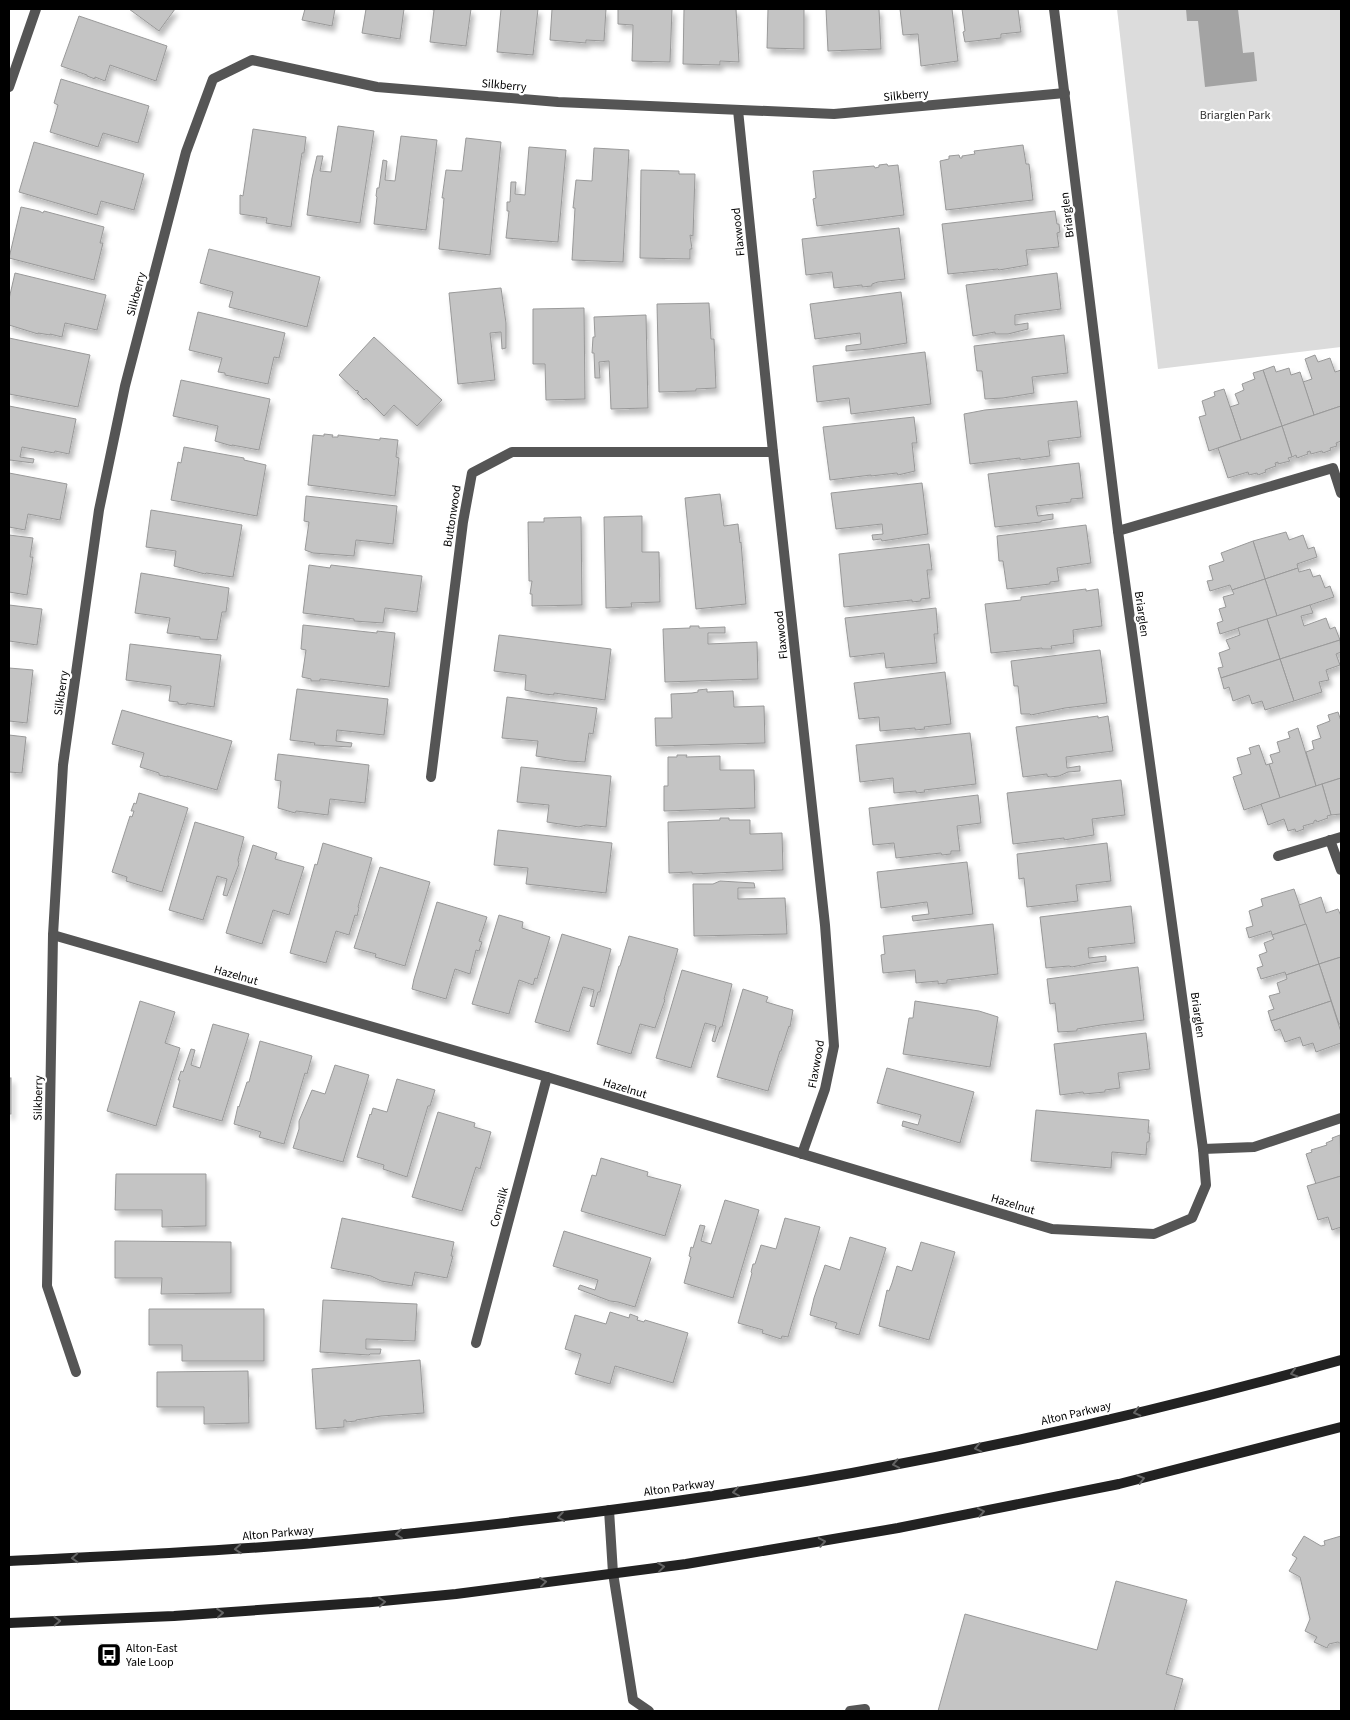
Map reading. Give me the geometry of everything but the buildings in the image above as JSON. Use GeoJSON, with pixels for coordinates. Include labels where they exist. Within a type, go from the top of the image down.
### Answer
{"type":"FeatureCollection","features":[{"type":"Feature","properties":{"kind":"main road","name":"Alton Parkway"},"geometry":{"type":"LineString","coordinates":[[9,1561],[208,1551],[313,1543],[548,1518],[671,1502],[944,1456],[1127,1414],[1341,1360]]}},
{"type":"Feature","properties":{"kind":"main road"},"geometry":{"type":"LineString","coordinates":[[9,1623],[174,1616],[372,1602],[456,1594],[703,1561],[817,1542],[1119,1484],[1341,1427]]}},
{"type":"Feature","properties":{"kind":"street"},"geometry":{"type":"LineString","coordinates":[[9,87],[36,9]]}},
{"type":"Feature","properties":{"kind":"street","name":"Briarglen"},"geometry":{"type":"LineString","coordinates":[[1054,9],[1118,531],[1203,1149],[1206,1185],[1192,1218]]}},
{"type":"Feature","properties":{"kind":"street","name":"Silkberry"},"geometry":{"type":"LineString","coordinates":[[76,1372],[47,1286],[53,935],[63,765],[99,510],[124,386],[183,161],[213,80],[252,60],[377,87],[558,102],[834,114],[1065,93]]}},
{"type":"Feature","properties":{"kind":"street","name":"Flaxwood"},"geometry":{"type":"LineString","coordinates":[[738,110],[773,452],[826,925],[834,1046],[825,1089],[802,1154]]}},
{"type":"Feature","properties":{"kind":"street","name":"Buttonwood"},"geometry":{"type":"LineString","coordinates":[[431,777],[463,522],[472,472],[512,452],[773,452]]}},
{"type":"Feature","properties":{"kind":"street"},"geometry":{"type":"LineString","coordinates":[[1118,531],[1337,467],[1341,493]]}},
{"type":"Feature","properties":{"kind":"street"},"geometry":{"type":"LineString","coordinates":[[1278,856],[1341,837]]}},
{"type":"Feature","properties":{"kind":"street"},"geometry":{"type":"LineString","coordinates":[[1330,840],[1341,870]]}},
{"type":"Feature","properties":{"kind":"street","name":"Hazelnut"},"geometry":{"type":"LineString","coordinates":[[53,935],[547,1077],[1052,1229],[1154,1234],[1192,1218]]}},
{"type":"Feature","properties":{"kind":"street","name":"Cornsilk"},"geometry":{"type":"LineString","coordinates":[[476,1343],[547,1077]]}},
{"type":"Feature","properties":{"kind":"street"},"geometry":{"type":"LineString","coordinates":[[1203,1149],[1254,1147],[1341,1118]]}},
{"type":"Feature","properties":{"kind":"street"},"geometry":{"type":"LineString","coordinates":[[609,1510],[613,1573],[633,1700],[649,1711]]}},
{"type":"Feature","properties":{"kind":"street"},"geometry":{"type":"LineString","coordinates":[[850,1711],[865,1709]]}},
{"type":"Feature","properties":{"kind":"green space","name":"Briarglen Park"},"geometry":{"type":"Polygon","coordinates":[[[1117,9],[1341,9],[1341,347],[1158,369],[1117,9]]]}},
{"type":"Feature","properties":{"kind":"shaded area"},"geometry":{"type":"Polygon","coordinates":[[[1186,9],[1238,9],[1243,53],[1254,52],[1257,81],[1205,87],[1198,21],[1187,21],[1186,9]]]}},
{"type":"Feature","properties":{"kind":"place","name":"Alton-East Yale Loop"},"geometry":{"type":"Point","coordinates":[109,1655]}}]}
